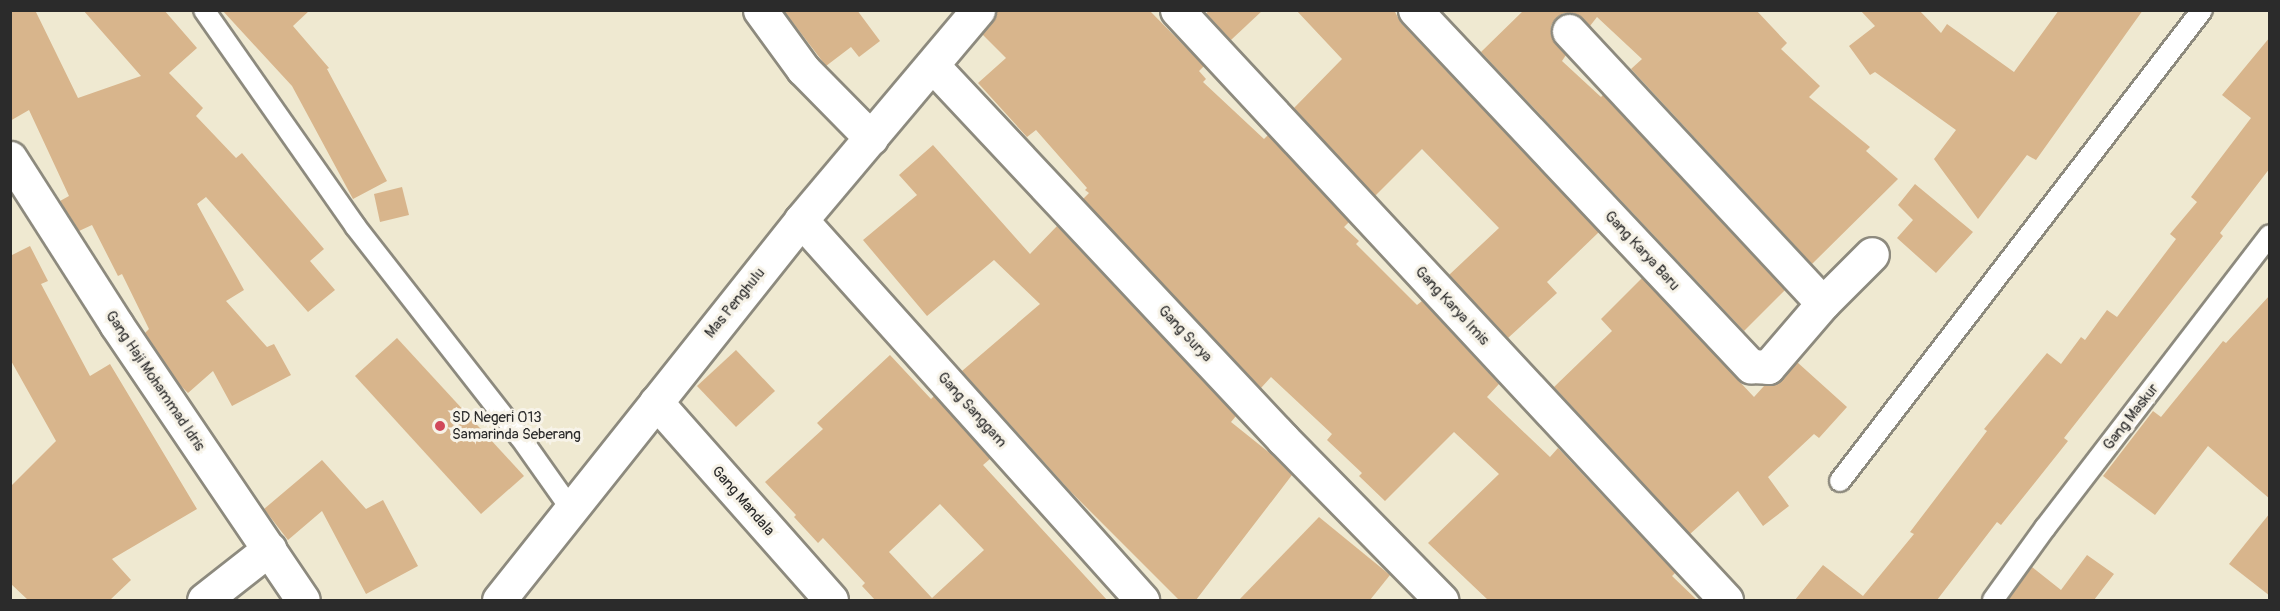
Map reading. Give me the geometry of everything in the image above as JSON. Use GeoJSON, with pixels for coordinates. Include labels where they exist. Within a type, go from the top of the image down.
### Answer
{"type":"FeatureCollection","features":[{"type":"Feature","properties":{"kind":"street"},"geometry":{"type":"LineString","coordinates":[[760,10],[803,69],[871,138]]}},
{"type":"Feature","properties":{"kind":"street","name":"Mas Penghulu"},"geometry":{"type":"LineString","coordinates":[[499,600],[801,220],[978,10]]}},
{"type":"Feature","properties":{"kind":"street","name":"Gang Karya Imis"},"geometry":{"type":"LineString","coordinates":[[1177,10],[1726,600]]}},
{"type":"Feature","properties":{"kind":"street","name":"Gang Karya Baru"},"geometry":{"type":"LineString","coordinates":[[1415,10],[1751,366],[1768,368],[1823,303],[1872,254]]}},
{"type":"Feature","properties":{"kind":"street"},"geometry":{"type":"LineString","coordinates":[[1569,31],[1823,303]]}},
{"type":"Feature","properties":{"kind":"street","name":"Gang Surya"},"geometry":{"type":"LineString","coordinates":[[932,64],[1283,439],[1441,600]]}},
{"type":"Feature","properties":{"kind":"street","name":"Gang Haji Mohammad Idris"},"geometry":{"type":"LineString","coordinates":[[11,160],[116,324],[303,600]]}},
{"type":"Feature","properties":{"kind":"street","name":"Gang Sanggam"},"geometry":{"type":"LineString","coordinates":[[801,220],[1142,600]]}},
{"type":"Feature","properties":{"kind":"street","name":"Gang Mandala"},"geometry":{"type":"LineString","coordinates":[[656,402],[831,600]]}},
{"type":"Feature","properties":{"kind":"street"},"geometry":{"type":"LineString","coordinates":[[204,600],[269,549]]}},
{"type":"Feature","properties":{"kind":"lane"},"geometry":{"type":"LineString","coordinates":[[204,10],[355,226],[520,437],[571,509]]}},
{"type":"Feature","properties":{"kind":"lane"},"geometry":{"type":"LineString","coordinates":[[1840,481],[2202,10]]}},
{"type":"Feature","properties":{"kind":"lane","name":"Gang Maskur"},"geometry":{"type":"LineString","coordinates":[[1993,600],[2045,528],[2270,235]]}},
{"type":"Feature","properties":{"kind":"building"},"geometry":{"type":"Polygon","coordinates":[[[10,10],[35,10],[78,98],[141,76],[83,10],[164,10],[197,48],[169,73],[203,108],[196,116],[236,158],[242,153],[324,249],[310,261],[335,290],[308,312],[206,197],[197,204],[244,290],[226,301],[267,347],[274,344],[291,375],[232,406],[213,371],[188,393],[178,383],[145,333],[149,329],[122,274],[118,276],[92,225],[79,231],[60,201],[69,196],[29,110],[10,121],[10,10]]]}},
{"type":"Feature","properties":{"kind":"building"},"geometry":{"type":"Polygon","coordinates":[[[222,10],[310,10],[293,26],[329,68],[327,69],[387,181],[353,199],[292,86],[222,10]]]}},
{"type":"Feature","properties":{"kind":"building"},"geometry":{"type":"Polygon","coordinates":[[[857,10],[880,41],[859,57],[851,47],[826,66],[784,11],[857,10]]]}},
{"type":"Feature","properties":{"kind":"building"},"geometry":{"type":"Polygon","coordinates":[[[996,10],[1149,10],[1204,66],[1199,71],[1206,79],[1203,82],[1264,139],[1268,135],[1349,222],[1344,227],[1359,241],[1356,244],[1417,305],[1422,301],[1499,384],[1487,397],[1550,457],[1558,448],[1675,573],[1672,576],[1697,600],[1488,600],[1428,543],[1499,474],[1454,432],[1385,501],[1359,476],[1362,473],[1327,440],[1332,434],[1271,377],[1261,388],[1083,199],[1089,193],[1085,190],[1087,188],[1036,130],[1027,137],[978,83],[1006,58],[982,34],[993,22],[996,10]]]}},
{"type":"Feature","properties":{"kind":"building"},"geometry":{"type":"Polygon","coordinates":[[[1209,10],[1263,10],[1231,40],[1206,14],[1209,10]]]}},
{"type":"Feature","properties":{"kind":"building"},"geometry":{"type":"Polygon","coordinates":[[[1296,10],[1394,10],[1401,23],[1599,232],[1547,282],[1557,293],[1508,338],[1449,275],[1499,228],[1422,149],[1375,196],[1294,108],[1342,59],[1296,10]]]}},
{"type":"Feature","properties":{"kind":"building"},"geometry":{"type":"Polygon","coordinates":[[[1524,10],[1756,10],[1787,43],[1781,49],[1820,86],[1809,97],[1870,147],[1866,151],[1898,179],[1812,264],[1631,69],[1642,59],[1597,17],[1590,26],[1574,13],[1564,13],[1556,18],[1551,26],[1551,35],[1566,55],[1562,61],[1601,97],[1603,95],[1785,290],[1744,331],[1481,52],[1524,10]]]}},
{"type":"Feature","properties":{"kind":"building"},"geometry":{"type":"Polygon","coordinates":[[[1860,10],[1919,10],[1941,33],[1947,24],[2014,72],[2059,10],[2143,10],[2036,160],[2027,155],[1978,219],[1934,159],[1956,130],[1875,72],[1870,75],[1849,46],[1875,26],[1860,10]]]}},
{"type":"Feature","properties":{"kind":"building"},"geometry":{"type":"Polygon","coordinates":[[[2270,37],[2270,168],[2220,233],[2223,236],[2064,438],[2068,441],[2001,525],[1997,522],[1937,600],[1795,600],[1823,565],[1863,596],[1914,534],[1910,532],[1987,431],[1984,429],[2047,353],[2061,364],[2081,337],[2085,340],[2107,310],[2117,317],[2176,239],[2170,234],[2197,202],[2191,197],[2251,118],[2222,95],[2270,37]]]}},
{"type":"Feature","properties":{"kind":"building"},"geometry":{"type":"Polygon","coordinates":[[[933,145],[1030,254],[1057,226],[1236,416],[1231,422],[1271,454],[1292,475],[1196,600],[1179,600],[1071,492],[962,371],[1040,304],[994,260],[927,316],[863,240],[917,195],[899,175],[933,145]]]}},
{"type":"Feature","properties":{"kind":"building"},"geometry":{"type":"Polygon","coordinates":[[[1915,184],[1973,232],[1936,273],[1897,238],[1913,220],[1898,205],[1915,184]]]}},
{"type":"Feature","properties":{"kind":"building"},"geometry":{"type":"Polygon","coordinates":[[[402,187],[409,215],[380,222],[374,194],[402,187]]]}},
{"type":"Feature","properties":{"kind":"building"},"geometry":{"type":"Polygon","coordinates":[[[30,246],[48,281],[41,284],[90,376],[110,364],[197,509],[112,559],[131,580],[110,600],[28,600],[10,583],[10,487],[56,441],[10,359],[10,256],[30,246]]]}},
{"type":"Feature","properties":{"kind":"building"},"geometry":{"type":"Polygon","coordinates":[[[1642,278],[1754,397],[1764,386],[1782,380],[1797,362],[1847,407],[1819,438],[1814,434],[1768,477],[1789,506],[1763,526],[1738,491],[1690,534],[1554,387],[1612,331],[1601,319],[1642,278]]]}},
{"type":"Feature","properties":{"kind":"building"},"geometry":{"type":"Polygon","coordinates":[[[2270,295],[2270,499],[2208,446],[2155,515],[2103,476],[2153,411],[2161,417],[2223,341],[2226,343],[2270,295]]]}},
{"type":"Feature","properties":{"kind":"building","name":"SD Negeri 013 Samarinda Seberang"},"geometry":{"type":"Polygon","coordinates":[[[397,338],[524,476],[481,514],[355,376],[397,338]]]}},
{"type":"Feature","properties":{"kind":"building"},"geometry":{"type":"Polygon","coordinates":[[[736,350],[775,391],[736,427],[697,386],[736,350]]]}},
{"type":"Feature","properties":{"kind":"building"},"geometry":{"type":"Polygon","coordinates":[[[890,355],[931,399],[934,396],[990,459],[983,465],[1107,600],[875,600],[862,586],[865,583],[823,538],[818,543],[765,482],[823,429],[817,423],[890,355]],[[940,504],[889,552],[932,598],[984,550],[940,504]]]}},
{"type":"Feature","properties":{"kind":"building"},"geometry":{"type":"Polygon","coordinates":[[[322,460],[366,509],[383,500],[418,566],[366,594],[322,511],[288,540],[264,509],[322,460]]]}},
{"type":"Feature","properties":{"kind":"building"},"geometry":{"type":"Polygon","coordinates":[[[2270,513],[2270,596],[2229,564],[2270,513]]]}},
{"type":"Feature","properties":{"kind":"building"},"geometry":{"type":"Polygon","coordinates":[[[1319,517],[1390,575],[1370,600],[1239,600],[1319,517]]]}},
{"type":"Feature","properties":{"kind":"building"},"geometry":{"type":"Polygon","coordinates":[[[2087,555],[2114,574],[2094,600],[2007,600],[2032,567],[2061,590],[2087,555]]]}},
{"type":"Feature","properties":{"kind":"place","name":"SD Negeri 013 Samarinda Seberang"},"geometry":{"type":"Point","coordinates":[440,426]}}]}
